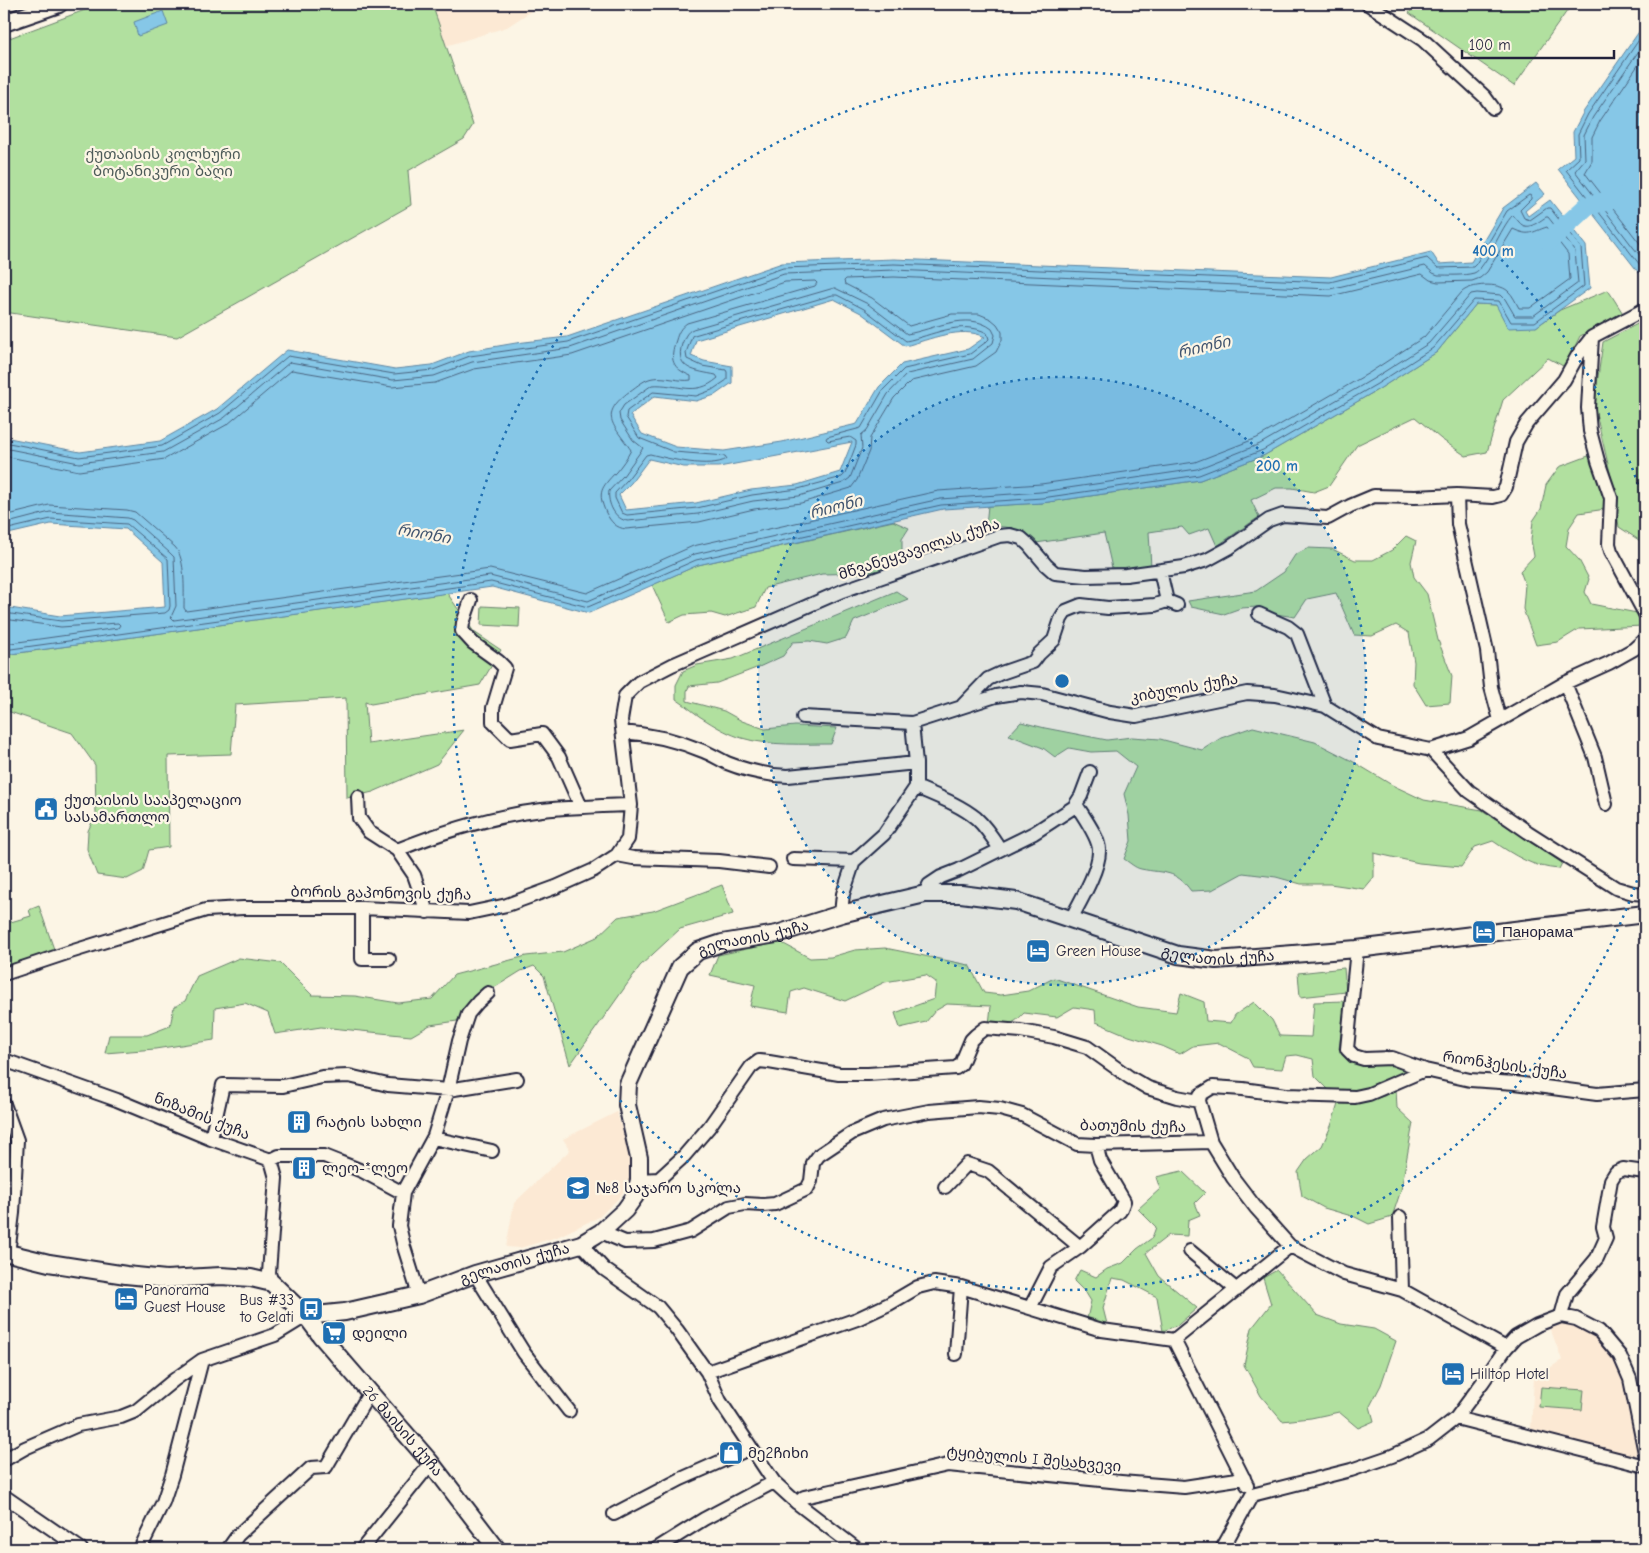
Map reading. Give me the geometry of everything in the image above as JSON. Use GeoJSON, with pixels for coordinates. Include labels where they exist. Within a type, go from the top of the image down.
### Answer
{"type":"FeatureCollection","features":[{"type":"Feature","properties":{"kind":"main road"},"geometry":{"type":"LineString","coordinates":[[4,23],[59,4]]}},
{"type":"Feature","properties":{"kind":"main road","name":"გელათის ქუჩა"},"geometry":{"type":"LineString","coordinates":[[306,1316],[345,1312],[419,1295],[475,1274],[581,1244],[601,1232],[624,1210],[635,1196],[639,1180],[639,1158],[627,1104],[628,1084],[680,967],[698,951],[722,943],[777,934],[841,914],[925,894],[961,894],[1016,901],[1178,955],[1216,960],[1357,949],[1645,914]]}},
{"type":"Feature","properties":{"kind":"main road"},"geometry":{"type":"LineString","coordinates":[[6,1253],[49,1263],[166,1280],[221,1276],[251,1278],[272,1283],[306,1316]]}},
{"type":"Feature","properties":{"kind":"main road","name":"26 მაისის ქუჩა"},"geometry":{"type":"LineString","coordinates":[[306,1316],[321,1336],[431,1463],[496,1549]]}},
{"type":"Feature","properties":{"kind":"street"},"geometry":{"type":"LineString","coordinates":[[1368,4],[1423,40],[1484,97],[1493,108]]}},
{"type":"Feature","properties":{"kind":"street","name":"მწვანეყვავილას ქუჩა"},"geometry":{"type":"LineString","coordinates":[[622,726],[624,696],[640,682],[672,665],[842,591],[999,536],[1010,535],[1020,538],[1029,545],[1054,573],[1086,576],[1126,575],[1184,567],[1207,560],[1229,548],[1268,520],[1283,515],[1328,518],[1374,496],[1457,495],[1494,497],[1502,495],[1506,487],[1516,442],[1527,423],[1564,380],[1578,355],[1592,337],[1645,309]]}},
{"type":"Feature","properties":{"kind":"street"},"geometry":{"type":"LineString","coordinates":[[1592,337],[1588,408],[1598,461],[1611,498],[1610,551],[1645,614]]}},
{"type":"Feature","properties":{"kind":"street"},"geometry":{"type":"LineString","coordinates":[[1457,495],[1458,524],[1487,651],[1491,687],[1500,720]]}},
{"type":"Feature","properties":{"kind":"street"},"geometry":{"type":"LineString","coordinates":[[961,707],[988,679],[1033,662],[1054,640],[1061,619],[1066,611],[1081,605],[1108,608],[1172,603],[1160,571]]}},
{"type":"Feature","properties":{"kind":"street"},"geometry":{"type":"LineString","coordinates":[[471,600],[462,632],[473,644],[505,668],[493,708],[493,722],[510,739],[542,734],[559,757],[581,807]]}},
{"type":"Feature","properties":{"kind":"street"},"geometry":{"type":"LineString","coordinates":[[1259,614],[1288,627],[1297,634],[1325,706]]}},
{"type":"Feature","properties":{"kind":"street","name":"კიბულის ქუჩა"},"geometry":{"type":"LineString","coordinates":[[912,723],[996,696],[1020,692],[1042,694],[1110,712],[1136,716],[1247,693],[1275,695],[1325,706],[1378,739],[1431,750],[1470,738],[1565,683],[1609,663],[1634,649],[1645,639]]}},
{"type":"Feature","properties":{"kind":"street"},"geometry":{"type":"LineString","coordinates":[[1565,683],[1595,756],[1606,804]]}},
{"type":"Feature","properties":{"kind":"street"},"geometry":{"type":"LineString","coordinates":[[803,717],[912,723],[916,787],[884,834],[854,861],[843,894],[841,914]]}},
{"type":"Feature","properties":{"kind":"street"},"geometry":{"type":"LineString","coordinates":[[622,726],[637,733],[703,751],[749,771],[770,775],[788,776],[916,763]]}},
{"type":"Feature","properties":{"kind":"street"},"geometry":{"type":"LineString","coordinates":[[622,726],[631,805],[628,839],[618,855],[632,858],[719,861],[769,867]]}},
{"type":"Feature","properties":{"kind":"street"},"geometry":{"type":"LineString","coordinates":[[1431,750],[1469,791],[1521,827],[1616,888],[1645,894]]}},
{"type":"Feature","properties":{"kind":"street"},"geometry":{"type":"LineString","coordinates":[[925,894],[929,885],[941,877],[1034,834],[1074,807],[1090,772]]}},
{"type":"Feature","properties":{"kind":"street"},"geometry":{"type":"LineString","coordinates":[[916,787],[949,802],[975,818],[991,834],[1000,849]]}},
{"type":"Feature","properties":{"kind":"street"},"geometry":{"type":"LineString","coordinates":[[358,798],[358,818],[370,832],[398,850],[414,875],[427,912]]}},
{"type":"Feature","properties":{"kind":"street"},"geometry":{"type":"LineString","coordinates":[[1071,919],[1094,874],[1099,850],[1096,840],[1076,804]]}},
{"type":"Feature","properties":{"kind":"street"},"geometry":{"type":"LineString","coordinates":[[398,850],[444,833],[499,817],[541,810],[631,805]]}},
{"type":"Feature","properties":{"kind":"street","name":"ბორის გაპონოვის ქუჩა"},"geometry":{"type":"LineString","coordinates":[[4,974],[206,910],[243,908],[362,908],[469,913],[507,905],[556,886],[594,870],[618,855]]}},
{"type":"Feature","properties":{"kind":"street"},"geometry":{"type":"LineString","coordinates":[[793,859],[854,861]]}},
{"type":"Feature","properties":{"kind":"street"},"geometry":{"type":"LineString","coordinates":[[362,908],[362,958],[389,959]]}},
{"type":"Feature","properties":{"kind":"street","name":"რიონჰესის ქუჩა"},"geometry":{"type":"LineString","coordinates":[[1357,949],[1348,1049],[1354,1056],[1364,1059],[1392,1058],[1425,1070],[1470,1080],[1515,1083],[1597,1094],[1645,1090]]}},
{"type":"Feature","properties":{"kind":"street"},"geometry":{"type":"LineString","coordinates":[[419,1295],[399,1226],[403,1193],[433,1138],[468,1014],[488,993]]}},
{"type":"Feature","properties":{"kind":"street"},"geometry":{"type":"LineString","coordinates":[[639,1180],[658,1179],[684,1156],[709,1127],[751,1066],[758,1061],[839,1074],[956,1068],[960,1064],[971,1040],[985,1028],[1021,1031],[1054,1037],[1087,1047],[1148,1088],[1177,1097],[1199,1101]]}},
{"type":"Feature","properties":{"kind":"street","name":"ნიზამის ქუჩა"},"geometry":{"type":"LineString","coordinates":[[4,1060],[117,1100],[211,1139],[271,1160]]}},
{"type":"Feature","properties":{"kind":"street"},"geometry":{"type":"LineString","coordinates":[[1425,1070],[1369,1094],[1355,1097],[1286,1095],[1212,1087],[1200,1095],[1199,1101],[1211,1142],[1232,1178],[1290,1246],[1344,1274],[1402,1290],[1506,1348]]}},
{"type":"Feature","properties":{"kind":"street"},"geometry":{"type":"LineString","coordinates":[[211,1139],[223,1085],[283,1086],[322,1077],[348,1076],[388,1086],[448,1090],[517,1079]]}},
{"type":"Feature","properties":{"kind":"street"},"geometry":{"type":"LineString","coordinates":[[4,1104],[17,1140],[13,1213],[6,1253]]}},
{"type":"Feature","properties":{"kind":"street","name":"ბათუმის ქუჩა"},"geometry":{"type":"LineString","coordinates":[[601,1232],[625,1242],[654,1241],[691,1231],[729,1207],[745,1204],[775,1204],[807,1189],[811,1182],[813,1163],[818,1155],[852,1133],[883,1120],[929,1111],[978,1107],[1000,1109],[1022,1115],[1077,1144],[1211,1142]]}},
{"type":"Feature","properties":{"kind":"street"},"geometry":{"type":"LineString","coordinates":[[433,1138],[492,1151]]}},
{"type":"Feature","properties":{"kind":"street"},"geometry":{"type":"LineString","coordinates":[[1030,1308],[1051,1267],[1080,1247],[1120,1211],[1124,1201],[1100,1160],[1096,1145]]}},
{"type":"Feature","properties":{"kind":"street"},"geometry":{"type":"LineString","coordinates":[[272,1283],[269,1273],[276,1178],[271,1160],[280,1156],[324,1156],[362,1171],[403,1193]]}},
{"type":"Feature","properties":{"kind":"street"},"geometry":{"type":"LineString","coordinates":[[946,1187],[967,1164],[988,1172],[1080,1247]]}},
{"type":"Feature","properties":{"kind":"street"},"geometry":{"type":"LineString","coordinates":[[1561,1316],[1566,1294],[1597,1258],[1606,1238],[1603,1227],[1611,1180],[1616,1172],[1624,1169],[1645,1172]]}},
{"type":"Feature","properties":{"kind":"street"},"geometry":{"type":"LineString","coordinates":[[1400,1217],[1402,1290]]}},
{"type":"Feature","properties":{"kind":"street"},"geometry":{"type":"LineString","coordinates":[[581,1244],[604,1269],[658,1307],[677,1330],[707,1372],[720,1402],[774,1482],[797,1503],[857,1549]]}},
{"type":"Feature","properties":{"kind":"street"},"geometry":{"type":"LineString","coordinates":[[707,1372],[857,1319],[889,1304],[918,1287],[934,1283],[961,1287],[1102,1330],[1174,1340],[1290,1246]]}},
{"type":"Feature","properties":{"kind":"street"},"geometry":{"type":"LineString","coordinates":[[1190,1251],[1237,1290]]}},
{"type":"Feature","properties":{"kind":"street"},"geometry":{"type":"LineString","coordinates":[[475,1274],[524,1353],[569,1411]]}},
{"type":"Feature","properties":{"kind":"street"},"geometry":{"type":"LineString","coordinates":[[956,1354],[961,1287]]}},
{"type":"Feature","properties":{"kind":"street"},"geometry":{"type":"LineString","coordinates":[[4,1460],[25,1448],[78,1425],[122,1417],[136,1411],[202,1360],[275,1335],[306,1316]]}},
{"type":"Feature","properties":{"kind":"street"},"geometry":{"type":"LineString","coordinates":[[1222,1549],[1252,1495],[1351,1470],[1392,1456],[1429,1439],[1456,1418],[1516,1337],[1536,1325],[1561,1316],[1576,1319],[1599,1331],[1620,1356],[1630,1379],[1645,1454]]}},
{"type":"Feature","properties":{"kind":"street"},"geometry":{"type":"LineString","coordinates":[[1174,1340],[1252,1495]]}},
{"type":"Feature","properties":{"kind":"street"},"geometry":{"type":"LineString","coordinates":[[140,1549],[163,1502],[172,1475],[202,1360]]}},
{"type":"Feature","properties":{"kind":"street"},"geometry":{"type":"LineString","coordinates":[[228,1549],[238,1535],[311,1468],[326,1466],[370,1392]]}},
{"type":"Feature","properties":{"kind":"street"},"geometry":{"type":"LineString","coordinates":[[1456,1418],[1645,1466]]}},
{"type":"Feature","properties":{"kind":"street"},"geometry":{"type":"LineString","coordinates":[[614,1514],[681,1479],[751,1448]]}},
{"type":"Feature","properties":{"kind":"street"},"geometry":{"type":"LineString","coordinates":[[362,1549],[431,1463]]}},
{"type":"Feature","properties":{"kind":"street","name":"ტყიბულის I შესახვევი"},"geometry":{"type":"LineString","coordinates":[[797,1503],[804,1497],[948,1465],[1120,1482],[1184,1486],[1244,1478]]}},
{"type":"Feature","properties":{"kind":"street"},"geometry":{"type":"LineString","coordinates":[[656,1549],[704,1519],[774,1482]]}},
{"type":"Feature","properties":{"kind":"street"},"geometry":{"type":"LineString","coordinates":[[4,1496],[80,1549]]}},
{"type":"Feature","properties":{"kind":"shaded area"},"geometry":{"type":"Polygon","coordinates":[[[432,4],[542,4],[507,27],[446,46],[432,4]]]}},
{"type":"Feature","properties":{"kind":"shaded area","name":"№8 საჯარო სკოლა"},"geometry":{"type":"Polygon","coordinates":[[[617,1112],[631,1161],[632,1179],[620,1197],[599,1217],[557,1237],[520,1248],[506,1247],[514,1203],[570,1150],[563,1139],[617,1112]]]}},
{"type":"Feature","properties":{"kind":"shaded area"},"geometry":{"type":"Polygon","coordinates":[[[1563,1323],[1594,1332],[1616,1359],[1622,1376],[1637,1452],[1633,1457],[1531,1429],[1534,1378],[1562,1360],[1550,1328],[1563,1323]]]}},
{"type":"Feature","properties":{"kind":"green space","name":"ქუთაისის კოლხური ბოტანიკური ბაღი"},"geometry":{"type":"Polygon","coordinates":[[[101,4],[432,4],[473,125],[464,139],[408,171],[411,205],[177,337],[4,312],[4,40],[101,4]]]}},
{"type":"Feature","properties":{"kind":"green space"},"geometry":{"type":"Polygon","coordinates":[[[1416,4],[1572,4],[1514,86],[1409,13],[1416,4]]]}},
{"type":"Feature","properties":{"kind":"green space"},"geometry":{"type":"Polygon","coordinates":[[[1608,290],[1624,315],[1580,336],[1565,367],[1548,358],[1503,400],[1487,452],[1466,456],[1441,439],[1415,417],[1357,445],[1329,486],[1314,492],[1292,488],[1276,488],[1251,500],[1259,517],[1217,546],[1209,528],[1189,535],[1182,527],[1149,532],[1151,567],[1112,568],[1104,533],[1036,543],[1013,528],[986,525],[988,506],[1042,503],[1200,480],[1265,455],[1379,389],[1437,352],[1476,304],[1496,305],[1536,327],[1560,310],[1608,290]]]}},
{"type":"Feature","properties":{"kind":"green space"},"geometry":{"type":"Polygon","coordinates":[[[1645,320],[1645,544],[1619,527],[1613,485],[1594,405],[1603,342],[1645,320]]]}},
{"type":"Feature","properties":{"kind":"green space"},"geometry":{"type":"Polygon","coordinates":[[[1591,455],[1604,494],[1606,509],[1579,513],[1569,528],[1566,546],[1579,560],[1589,579],[1585,592],[1591,604],[1637,613],[1643,626],[1579,629],[1558,642],[1536,645],[1523,609],[1525,584],[1520,571],[1534,556],[1531,540],[1533,521],[1541,509],[1546,485],[1559,467],[1591,455]]]}},
{"type":"Feature","properties":{"kind":"green space"},"geometry":{"type":"Polygon","coordinates":[[[893,521],[909,528],[902,539],[902,564],[867,573],[822,574],[765,588],[756,607],[725,617],[711,613],[684,615],[669,622],[652,585],[698,565],[893,521]]]}},
{"type":"Feature","properties":{"kind":"green space"},"geometry":{"type":"Polygon","coordinates":[[[1406,536],[1416,541],[1411,562],[1414,577],[1427,594],[1438,640],[1452,676],[1450,703],[1426,705],[1413,684],[1414,662],[1409,633],[1396,625],[1372,636],[1354,635],[1336,593],[1307,599],[1295,617],[1276,614],[1257,607],[1241,608],[1224,614],[1191,607],[1188,601],[1256,591],[1284,572],[1295,555],[1308,548],[1332,549],[1355,560],[1373,560],[1392,550],[1406,536]]]}},
{"type":"Feature","properties":{"kind":"green space"},"geometry":{"type":"Polygon","coordinates":[[[896,591],[908,599],[854,621],[846,638],[827,644],[809,641],[793,642],[783,656],[717,683],[689,686],[687,691],[687,701],[724,711],[742,721],[765,729],[795,726],[837,728],[831,744],[752,741],[711,724],[676,699],[676,685],[683,671],[697,665],[733,659],[896,591]]]}},
{"type":"Feature","properties":{"kind":"green space"},"geometry":{"type":"Polygon","coordinates":[[[447,593],[474,632],[501,650],[480,685],[371,704],[365,702],[368,744],[464,730],[437,764],[373,792],[347,798],[346,698],[235,705],[231,754],[168,756],[169,847],[149,850],[143,871],[127,879],[97,875],[87,849],[88,831],[96,813],[95,765],[72,733],[4,710],[4,655],[447,593]]]}},
{"type":"Feature","properties":{"kind":"green space"},"geometry":{"type":"Polygon","coordinates":[[[482,606],[520,608],[519,627],[481,625],[482,606]]]}},
{"type":"Feature","properties":{"kind":"green space"},"geometry":{"type":"Polygon","coordinates":[[[1021,722],[1107,740],[1132,737],[1160,739],[1202,750],[1221,738],[1253,727],[1315,742],[1392,785],[1424,800],[1482,810],[1562,863],[1559,869],[1540,866],[1516,856],[1493,841],[1475,847],[1461,867],[1419,863],[1374,853],[1374,877],[1364,889],[1330,884],[1301,884],[1276,877],[1243,873],[1212,890],[1191,891],[1180,879],[1174,876],[1139,868],[1124,859],[1131,841],[1129,815],[1124,794],[1136,767],[1116,751],[1091,752],[1069,748],[1055,757],[1043,748],[1009,735],[1021,722]]]}},
{"type":"Feature","properties":{"kind":"green space"},"geometry":{"type":"Polygon","coordinates":[[[722,885],[733,914],[680,929],[640,966],[570,1065],[544,976],[534,966],[521,971],[497,986],[474,997],[457,1021],[430,1025],[411,1036],[321,1027],[275,1034],[268,1013],[245,1003],[215,1008],[214,1040],[155,1049],[105,1053],[109,1035],[147,1035],[170,1026],[174,1007],[185,1001],[197,976],[239,958],[280,963],[312,995],[355,996],[398,1003],[432,999],[454,975],[526,956],[563,952],[597,937],[618,917],[653,911],[722,885]]]}},
{"type":"Feature","properties":{"kind":"green space"},"geometry":{"type":"Polygon","coordinates":[[[39,906],[55,952],[4,970],[4,924],[31,916],[29,910],[39,906]]]}},
{"type":"Feature","properties":{"kind":"green space"},"geometry":{"type":"Polygon","coordinates":[[[780,942],[810,958],[831,957],[855,950],[885,948],[969,965],[984,993],[1001,995],[1028,991],[1054,978],[1138,1007],[1176,1012],[1181,993],[1204,1002],[1206,1021],[1231,1023],[1235,1015],[1254,1002],[1272,1020],[1280,1036],[1311,1037],[1314,1002],[1345,1001],[1339,1049],[1351,1063],[1376,1062],[1407,1068],[1407,1073],[1364,1092],[1329,1090],[1315,1076],[1313,1059],[1297,1055],[1286,1056],[1282,1069],[1253,1067],[1248,1058],[1219,1043],[1193,1046],[1180,1054],[1096,1022],[1095,1010],[1074,1007],[1057,1017],[1024,1013],[1012,1023],[989,1025],[991,1006],[947,1004],[935,1011],[926,1022],[900,1028],[895,1013],[934,999],[936,982],[926,975],[885,982],[845,1001],[804,988],[791,992],[788,1012],[750,1006],[755,985],[710,975],[718,955],[780,942]]]}},
{"type":"Feature","properties":{"kind":"green space"},"geometry":{"type":"Polygon","coordinates":[[[1344,968],[1346,992],[1300,997],[1298,973],[1344,968]]]}},
{"type":"Feature","properties":{"kind":"green space"},"geometry":{"type":"Polygon","coordinates":[[[1396,1089],[1397,1108],[1413,1123],[1401,1190],[1392,1217],[1369,1224],[1355,1217],[1324,1208],[1302,1196],[1298,1172],[1307,1159],[1322,1146],[1339,1101],[1356,1103],[1384,1096],[1396,1089]]]}},
{"type":"Feature","properties":{"kind":"green space"},"geometry":{"type":"Polygon","coordinates":[[[1182,1171],[1205,1193],[1195,1203],[1200,1215],[1188,1220],[1187,1236],[1169,1235],[1146,1253],[1159,1276],[1197,1308],[1178,1325],[1163,1331],[1157,1297],[1124,1280],[1112,1278],[1103,1308],[1107,1324],[1087,1319],[1091,1301],[1074,1281],[1080,1270],[1096,1277],[1107,1269],[1123,1263],[1152,1238],[1156,1227],[1138,1209],[1160,1189],[1156,1177],[1182,1171]]]}},
{"type":"Feature","properties":{"kind":"green space"},"geometry":{"type":"Polygon","coordinates":[[[1277,1270],[1317,1315],[1341,1324],[1374,1329],[1396,1341],[1381,1385],[1370,1406],[1374,1421],[1358,1428],[1339,1412],[1311,1418],[1282,1421],[1261,1396],[1244,1365],[1252,1328],[1271,1304],[1263,1278],[1277,1270]]]}},
{"type":"Feature","properties":{"kind":"green space"},"geometry":{"type":"Polygon","coordinates":[[[1541,1387],[1584,1390],[1582,1410],[1539,1407],[1541,1387]]]}},
{"type":"Feature","properties":{"kind":"water"},"geometry":{"type":"Polygon","coordinates":[[[163,11],[168,25],[138,36],[134,22],[163,11]]]}},
{"type":"Feature","properties":{"kind":"water"},"geometry":{"type":"Polygon","coordinates":[[[1645,23],[1645,269],[1639,273],[1558,169],[1574,156],[1573,132],[1584,111],[1645,23]]]}},
{"type":"Feature","properties":{"kind":"water"},"geometry":{"type":"Polygon","coordinates":[[[1536,183],[1545,194],[1525,211],[1528,216],[1550,200],[1586,246],[1590,288],[1536,327],[1508,328],[1496,305],[1476,304],[1437,352],[1379,389],[1265,455],[1200,480],[1042,503],[943,509],[698,565],[589,613],[492,587],[4,655],[4,607],[60,616],[165,607],[163,562],[126,529],[51,524],[4,535],[4,437],[80,452],[160,441],[217,409],[287,350],[395,369],[432,365],[469,351],[567,337],[782,263],[894,259],[1331,277],[1431,252],[1439,264],[1471,262],[1503,208],[1536,183]],[[834,299],[696,340],[691,356],[704,361],[732,366],[732,383],[715,395],[696,401],[655,396],[630,415],[642,434],[676,447],[724,451],[782,442],[857,424],[879,387],[902,364],[968,349],[985,337],[966,332],[955,333],[905,346],[861,313],[834,299]],[[852,442],[719,467],[684,467],[649,459],[631,483],[619,495],[626,510],[696,503],[751,490],[797,485],[840,472],[852,442]]]}},
{"type":"Feature","properties":{"kind":"waterway","name":"რიონი"},"geometry":{"type":"LineString","coordinates":[[1549,241],[1587,206],[1626,196],[1645,164]]}},
{"type":"Feature","properties":{"kind":"place","name":"ქუთაისის სააპელაციო სასამართლო"},"geometry":{"type":"Point","coordinates":[46,809]}},
{"type":"Feature","properties":{"kind":"place","name":"Панорама"},"geometry":{"type":"Point","coordinates":[1484,932]}},
{"type":"Feature","properties":{"kind":"place","name":"Green House"},"geometry":{"type":"Point","coordinates":[1038,951]}},
{"type":"Feature","properties":{"kind":"place","name":"რატის სახლი"},"geometry":{"type":"Point","coordinates":[299,1122]}},
{"type":"Feature","properties":{"kind":"place","name":"ლეო-*ლეო"},"geometry":{"type":"Point","coordinates":[304,1168]}},
{"type":"Feature","properties":{"kind":"place","name":"№8 საჯარო სკოლა"},"geometry":{"type":"Point","coordinates":[578,1188]}},
{"type":"Feature","properties":{"kind":"place","name":"Panorama Guest House"},"geometry":{"type":"Point","coordinates":[126,1299]}},
{"type":"Feature","properties":{"kind":"place","name":"Bus #33 to Gelati"},"geometry":{"type":"Point","coordinates":[311,1309]}},
{"type":"Feature","properties":{"kind":"place","name":"დეილი"},"geometry":{"type":"Point","coordinates":[334,1333]}},
{"type":"Feature","properties":{"kind":"place","name":"Hilltop Hotel"},"geometry":{"type":"Point","coordinates":[1453,1374]}},
{"type":"Feature","properties":{"kind":"place","name":"მე2ჩიხი"},"geometry":{"type":"Point","coordinates":[731,1453]}}]}
